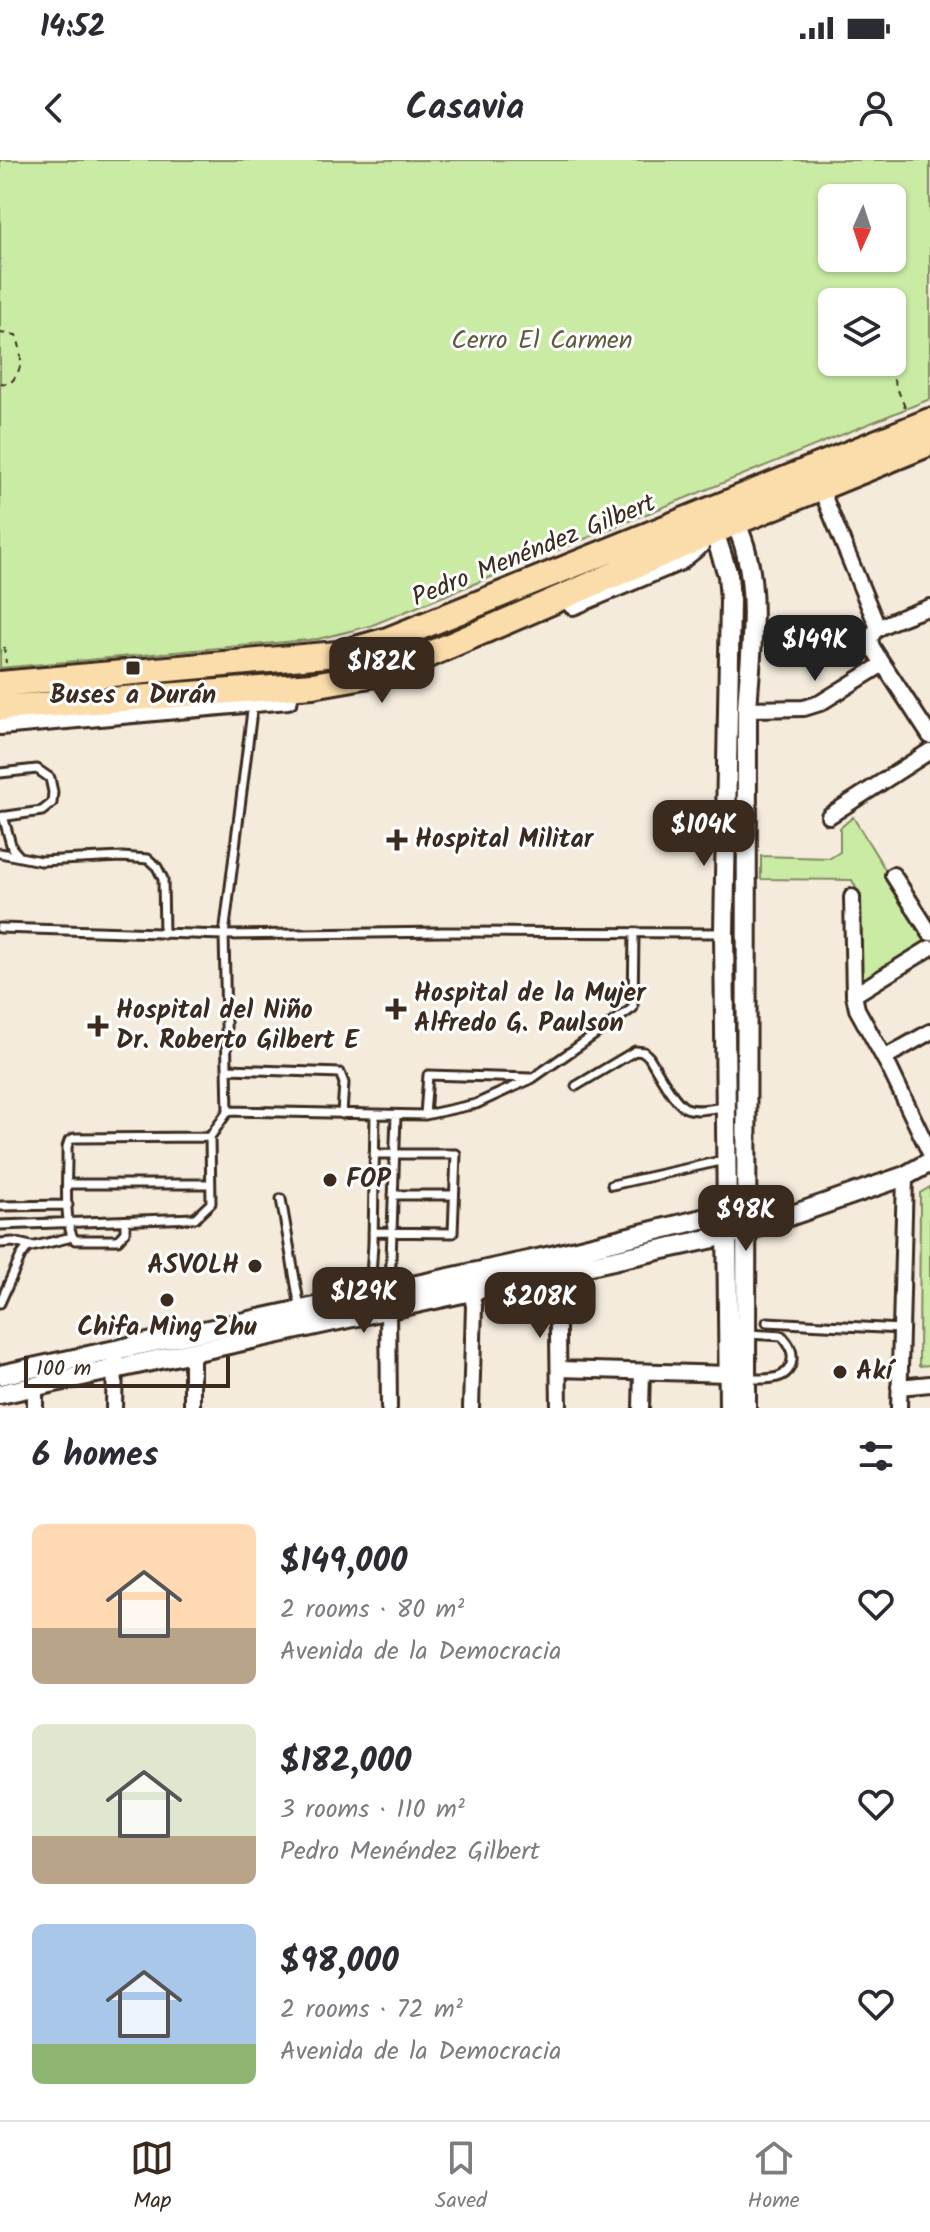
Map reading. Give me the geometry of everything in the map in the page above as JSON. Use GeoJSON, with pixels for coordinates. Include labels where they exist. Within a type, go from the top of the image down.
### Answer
{"type":"FeatureCollection","features":[{"type":"Feature","properties":{"kind":"main road","name":"Pedro Menéndez Gilbert"},"geometry":{"type":"LineString","coordinates":[[0,708],[254,695],[370,675],[408,663],[930,421]]}},
{"type":"Feature","properties":{"kind":"main road","name":"Pedro Menéndez Gilbert"},"geometry":{"type":"LineString","coordinates":[[3,676],[314,656],[361,649],[721,517],[820,487],[930,443]]}},
{"type":"Feature","properties":{"kind":"main road"},"geometry":{"type":"LineString","coordinates":[[313,685],[355,690]]}},
{"type":"Feature","properties":{"kind":"main road"},"geometry":{"type":"LineString","coordinates":[[0,724],[56,704]]}},
{"type":"Feature","properties":{"kind":"street"},"geometry":{"type":"LineString","coordinates":[[820,487],[878,628]]}},
{"type":"Feature","properties":{"kind":"street","name":"Pedro Menéndez Gilbert"},"geometry":{"type":"LineString","coordinates":[[0,724],[254,695],[313,696],[368,688],[679,561],[721,517]]}},
{"type":"Feature","properties":{"kind":"street"},"geometry":{"type":"LineString","coordinates":[[721,517],[746,551],[752,602],[737,1210],[737,1376],[746,1408]]}},
{"type":"Feature","properties":{"kind":"street"},"geometry":{"type":"LineString","coordinates":[[721,517],[730,600],[724,933],[727,1160],[737,1210]]}},
{"type":"Feature","properties":{"kind":"street"},"geometry":{"type":"LineString","coordinates":[[930,607],[878,628],[871,635],[871,643],[883,664],[930,736]]}},
{"type":"Feature","properties":{"kind":"street"},"geometry":{"type":"LineString","coordinates":[[747,709],[804,708],[820,703],[883,664]]}},
{"type":"Feature","properties":{"kind":"street"},"geometry":{"type":"LineString","coordinates":[[829,816],[930,751]]}},
{"type":"Feature","properties":{"kind":"street"},"geometry":{"type":"LineString","coordinates":[[893,875],[930,933]]}},
{"type":"Feature","properties":{"kind":"street"},"geometry":{"type":"LineString","coordinates":[[852,897],[857,1009],[930,1153]]}},
{"type":"Feature","properties":{"kind":"street"},"geometry":{"type":"LineString","coordinates":[[854,995],[930,948]]}},
{"type":"Feature","properties":{"kind":"street"},"geometry":{"type":"LineString","coordinates":[[884,1058],[930,1032]]}},
{"type":"Feature","properties":{"kind":"street"},"geometry":{"type":"LineString","coordinates":[[0,1375],[114,1350],[335,1311],[557,1264],[737,1233],[905,1176],[930,1162]]}},
{"type":"Feature","properties":{"kind":"street"},"geometry":{"type":"LineString","coordinates":[[899,1408],[905,1176]]}},
{"type":"Feature","properties":{"kind":"street"},"geometry":{"type":"LineString","coordinates":[[335,1311],[370,1295],[389,1300],[471,1291],[737,1210],[781,1219]]}},
{"type":"Feature","properties":{"kind":"street"},"geometry":{"type":"LineString","coordinates":[[729,1408],[746,1334],[737,1233]]}},
{"type":"Feature","properties":{"kind":"street"},"geometry":{"type":"LineString","coordinates":[[557,1264],[559,1408]]}},
{"type":"Feature","properties":{"kind":"street"},"geometry":{"type":"LineString","coordinates":[[471,1291],[474,1306],[471,1408]]}},
{"type":"Feature","properties":{"kind":"street"},"geometry":{"type":"LineString","coordinates":[[389,1300],[389,1408]]}},
{"type":"Feature","properties":{"kind":"street"},"geometry":{"type":"LineString","coordinates":[[0,1394],[192,1352],[305,1315]]}},
{"type":"Feature","properties":{"kind":"street"},"geometry":{"type":"LineString","coordinates":[[114,1350],[114,1408]]}},
{"type":"Feature","properties":{"kind":"street"},"geometry":{"type":"LineString","coordinates":[[192,1352],[192,1408]]}},
{"type":"Feature","properties":{"kind":"street"},"geometry":{"type":"LineString","coordinates":[[559,1369],[737,1376]]}},
{"type":"Feature","properties":{"kind":"street"},"geometry":{"type":"LineString","coordinates":[[641,1408],[642,1372]]}},
{"type":"Feature","properties":{"kind":"street"},"geometry":{"type":"LineString","coordinates":[[899,1387],[930,1384]]}},
{"type":"Feature","properties":{"kind":"street"},"geometry":{"type":"LineString","coordinates":[[35,1386],[35,1408]]}},
{"type":"Feature","properties":{"kind":"lane"},"geometry":{"type":"LineString","coordinates":[[0,1225],[195,1218],[211,1203],[210,1137],[228,1111],[224,935],[254,695]]}},
{"type":"Feature","properties":{"kind":"lane"},"geometry":{"type":"LineString","coordinates":[[0,773],[37,769],[50,778],[52,803],[42,811],[1,817],[12,848],[20,857]]}},
{"type":"Feature","properties":{"kind":"lane"},"geometry":{"type":"LineString","coordinates":[[0,853],[40,861],[122,857],[148,859],[163,879],[164,934]]}},
{"type":"Feature","properties":{"kind":"lane"},"geometry":{"type":"LineString","coordinates":[[0,928],[224,935],[724,933]]}},
{"type":"Feature","properties":{"kind":"lane"},"geometry":{"type":"LineString","coordinates":[[228,1111],[425,1115],[476,1104],[533,1078],[633,1008],[634,933]]}},
{"type":"Feature","properties":{"kind":"lane"},"geometry":{"type":"LineString","coordinates":[[576,1086],[635,1051],[644,1052],[686,1108],[726,1106]]}},
{"type":"Feature","properties":{"kind":"lane"},"geometry":{"type":"LineString","coordinates":[[228,1069],[340,1073],[344,1083],[342,1114]]}},
{"type":"Feature","properties":{"kind":"lane"},"geometry":{"type":"LineString","coordinates":[[425,1115],[428,1075],[533,1078]]}},
{"type":"Feature","properties":{"kind":"lane"},"geometry":{"type":"LineString","coordinates":[[370,1295],[375,1114]]}},
{"type":"Feature","properties":{"kind":"lane"},"geometry":{"type":"LineString","coordinates":[[389,1300],[396,1115]]}},
{"type":"Feature","properties":{"kind":"lane"},"geometry":{"type":"LineString","coordinates":[[125,1221],[125,1232],[118,1240],[75,1240],[72,1237],[68,1223],[67,1147],[71,1139],[210,1137]]}},
{"type":"Feature","properties":{"kind":"lane"},"geometry":{"type":"LineString","coordinates":[[373,1232],[453,1233],[456,1154],[374,1154]]}},
{"type":"Feature","properties":{"kind":"lane"},"geometry":{"type":"LineString","coordinates":[[612,1185],[727,1160]]}},
{"type":"Feature","properties":{"kind":"lane"},"geometry":{"type":"LineString","coordinates":[[68,1184],[210,1184]]}},
{"type":"Feature","properties":{"kind":"lane"},"geometry":{"type":"LineString","coordinates":[[393,1195],[454,1195]]}},
{"type":"Feature","properties":{"kind":"lane"},"geometry":{"type":"LineString","coordinates":[[281,1199],[305,1315]]}},
{"type":"Feature","properties":{"kind":"lane"},"geometry":{"type":"LineString","coordinates":[[0,1206],[68,1205]]}},
{"type":"Feature","properties":{"kind":"lane"},"geometry":{"type":"LineString","coordinates":[[0,1303],[24,1251],[72,1237]]}},
{"type":"Feature","properties":{"kind":"lane"},"geometry":{"type":"LineString","coordinates":[[0,1243],[33,1246]]}},
{"type":"Feature","properties":{"kind":"lane"},"geometry":{"type":"LineString","coordinates":[[767,1322],[901,1329]]}},
{"type":"Feature","properties":{"kind":"lane"},"geometry":{"type":"LineString","coordinates":[[737,1376],[777,1378],[786,1374],[792,1365],[792,1351],[782,1336],[746,1334]]}},
{"type":"Feature","properties":{"kind":"path"},"geometry":{"type":"LineString","coordinates":[[0,333],[16,335],[22,350],[18,376],[9,384],[0,383]]}},
{"type":"Feature","properties":{"kind":"path"},"geometry":{"type":"LineString","coordinates":[[892,376],[907,411]]}},
{"type":"Feature","properties":{"kind":"path"},"geometry":{"type":"LineString","coordinates":[[3,676],[4,647]]}},
{"type":"Feature","properties":{"kind":"green space","name":"Cerro El Carmen"},"geometry":{"type":"Polygon","coordinates":[[[0,160],[930,160],[930,399],[370,626],[318,639],[0,668],[0,160]]]}},
{"type":"Feature","properties":{"kind":"green space"},"geometry":{"type":"Polygon","coordinates":[[[853,817],[929,941],[857,986],[859,894],[852,880],[761,879],[761,856],[830,858],[840,852],[840,828],[853,817]]]}},
{"type":"Feature","properties":{"kind":"green space"},"geometry":{"type":"Polygon","coordinates":[[[930,1187],[930,1365],[919,1366],[920,1193],[930,1187]]]}},
{"type":"Feature","properties":{"kind":"place","name":"Buses a Durán"},"geometry":{"type":"Point","coordinates":[133,668]}},
{"type":"Feature","properties":{"kind":"place","name":"Hospital Militar"},"geometry":{"type":"Point","coordinates":[397,840]}},
{"type":"Feature","properties":{"kind":"place","name":"Hospital de la Mujer Alfredo G. Paulson"},"geometry":{"type":"Point","coordinates":[396,1009]}},
{"type":"Feature","properties":{"kind":"place","name":"Hospital del Niño Dr. Roberto Gilbert E"},"geometry":{"type":"Point","coordinates":[98,1026]}},
{"type":"Feature","properties":{"kind":"place","name":"FOP"},"geometry":{"type":"Point","coordinates":[330,1180]}},
{"type":"Feature","properties":{"kind":"place","name":"ASVOLH"},"geometry":{"type":"Point","coordinates":[255,1266]}},
{"type":"Feature","properties":{"kind":"place","name":"Chifa Ming Zhu"},"geometry":{"type":"Point","coordinates":[167,1300]}},
{"type":"Feature","properties":{"kind":"place","name":"Akí"},"geometry":{"type":"Point","coordinates":[840,1372]}}]}
